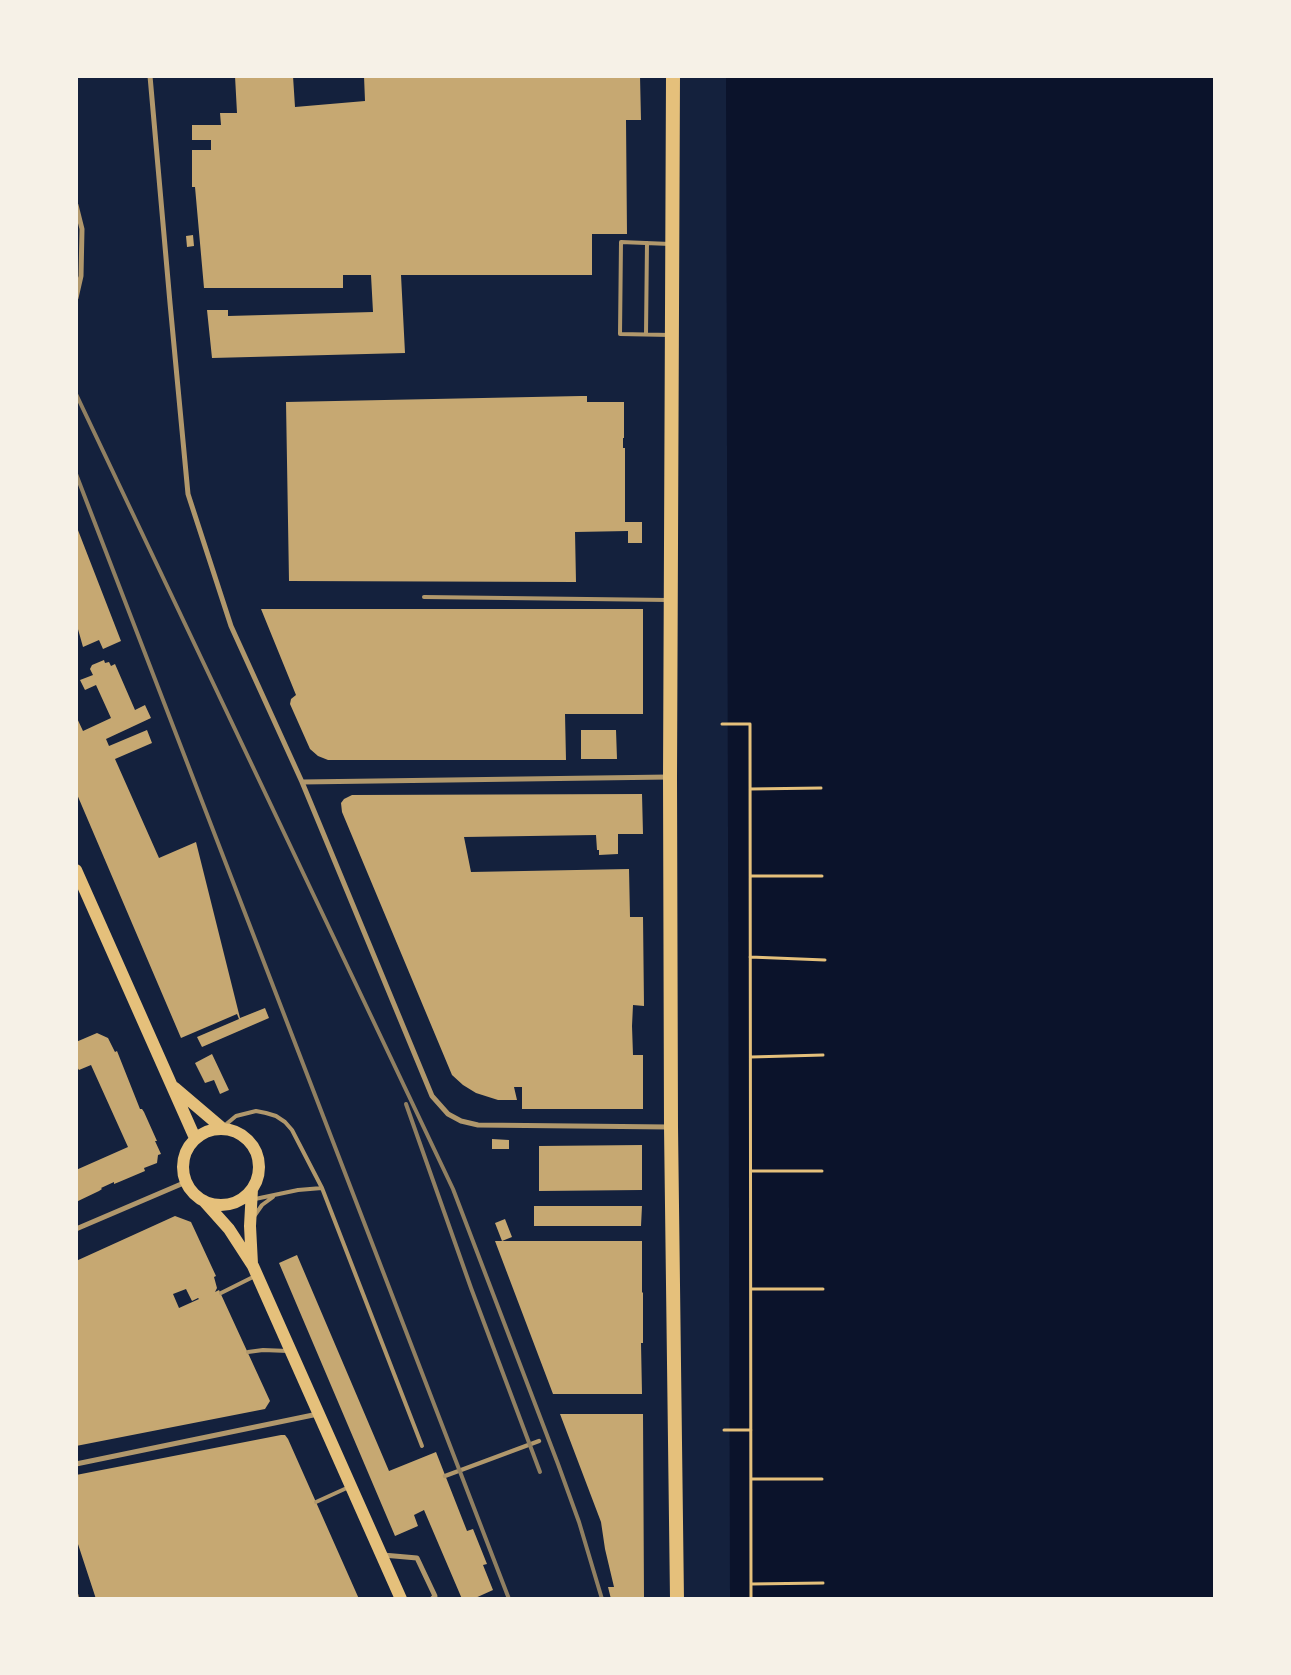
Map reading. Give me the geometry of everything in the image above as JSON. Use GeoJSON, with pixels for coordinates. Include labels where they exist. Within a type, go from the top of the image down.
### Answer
{"type":"FeatureCollection","features":[{"type":"Feature","properties":{"kind":"highway"},"geometry":{"type":"LineString","coordinates":[[673,76],[670,776],[671,1128],[678,1599]]}},
{"type":"Feature","properties":{"kind":"main road"},"geometry":{"type":"LineString","coordinates":[[76,870],[195,1138]]}},
{"type":"Feature","properties":{"kind":"main road"},"geometry":{"type":"LineString","coordinates":[[172,1086],[222,1128]]}},
{"type":"Feature","properties":{"kind":"main road"},"geometry":{"type":"LineString","coordinates":[[255,1270],[250,1226],[252,1195],[259,1165],[256,1152],[249,1141],[235,1131],[222,1128],[209,1130],[195,1138],[187,1148],[183,1161],[183,1174],[186,1182],[193,1193],[204,1201],[229,1229],[255,1270],[401,1599]]}},
{"type":"Feature","properties":{"kind":"main road"},"geometry":{"type":"LineString","coordinates":[[204,1201],[217,1204],[230,1203],[252,1195]]}},
{"type":"Feature","properties":{"kind":"street"},"geometry":{"type":"LineString","coordinates":[[150,76],[188,494],[231,626],[302,782],[432,1096],[448,1114],[461,1121],[478,1125],[671,1128]]}},
{"type":"Feature","properties":{"kind":"street"},"geometry":{"type":"LineString","coordinates":[[76,205],[82,229],[81,276],[76,298]]}},
{"type":"Feature","properties":{"kind":"street"},"geometry":{"type":"LineString","coordinates":[[76,287],[81,276]]}},
{"type":"Feature","properties":{"kind":"street"},"geometry":{"type":"LineString","coordinates":[[302,782],[670,776]]}},
{"type":"Feature","properties":{"kind":"street"},"geometry":{"type":"LineString","coordinates":[[76,1229],[186,1182]]}},
{"type":"Feature","properties":{"kind":"street"},"geometry":{"type":"LineString","coordinates":[[76,1464],[319,1414]]}},
{"type":"Feature","properties":{"kind":"street"},"geometry":{"type":"LineString","coordinates":[[445,1476],[539,1440]]}},
{"type":"Feature","properties":{"kind":"street"},"geometry":{"type":"LineString","coordinates":[[382,1555],[417,1558],[435,1596],[432,1599]]}},
{"type":"Feature","properties":{"kind":"street"},"geometry":{"type":"LineString","coordinates":[[76,1595],[78,1599]]}},
{"type":"Feature","properties":{"kind":"lane"},"geometry":{"type":"LineString","coordinates":[[672,244],[621,242],[620,334],[672,335]]}},
{"type":"Feature","properties":{"kind":"lane"},"geometry":{"type":"LineString","coordinates":[[646,243],[646,334]]}},
{"type":"Feature","properties":{"kind":"lane"},"geometry":{"type":"LineString","coordinates":[[424,597],[671,600]]}},
{"type":"Feature","properties":{"kind":"lane"},"geometry":{"type":"LineString","coordinates":[[222,1128],[236,1116],[256,1111],[276,1116],[292,1130],[322,1188],[422,1446]]}},
{"type":"Feature","properties":{"kind":"lane"},"geometry":{"type":"LineString","coordinates":[[252,1195],[274,1196],[298,1190],[322,1188]]}},
{"type":"Feature","properties":{"kind":"lane"},"geometry":{"type":"LineString","coordinates":[[250,1226],[262,1205],[274,1196]]}},
{"type":"Feature","properties":{"kind":"lane"},"geometry":{"type":"LineString","coordinates":[[221,1293],[255,1270]]}},
{"type":"Feature","properties":{"kind":"lane"},"geometry":{"type":"LineString","coordinates":[[248,1352],[263,1350],[291,1352]]}},
{"type":"Feature","properties":{"kind":"lane"},"geometry":{"type":"LineString","coordinates":[[316,1502],[351,1486]]}},
{"type":"Feature","properties":{"kind":"path"},"geometry":{"type":"LineString","coordinates":[[722,724],[750,724],[751,1599]]}},
{"type":"Feature","properties":{"kind":"path"},"geometry":{"type":"LineString","coordinates":[[750,789],[821,788]]}},
{"type":"Feature","properties":{"kind":"path"},"geometry":{"type":"LineString","coordinates":[[750,876],[822,876]]}},
{"type":"Feature","properties":{"kind":"path"},"geometry":{"type":"LineString","coordinates":[[750,957],[825,960]]}},
{"type":"Feature","properties":{"kind":"path"},"geometry":{"type":"LineString","coordinates":[[750,1057],[823,1055]]}},
{"type":"Feature","properties":{"kind":"path"},"geometry":{"type":"LineString","coordinates":[[750,1171],[822,1171]]}},
{"type":"Feature","properties":{"kind":"path"},"geometry":{"type":"LineString","coordinates":[[751,1288],[823,1289]]}},
{"type":"Feature","properties":{"kind":"path"},"geometry":{"type":"LineString","coordinates":[[724,1430],[751,1430]]}},
{"type":"Feature","properties":{"kind":"path"},"geometry":{"type":"LineString","coordinates":[[751,1479],[822,1479]]}},
{"type":"Feature","properties":{"kind":"path"},"geometry":{"type":"LineString","coordinates":[[751,1584],[823,1583]]}},
{"type":"Feature","properties":{"kind":"water"},"geometry":{"type":"Polygon","coordinates":[[[726,76],[1215,76],[1215,1599],[730,1599],[726,76]]]}},
{"type":"Feature","properties":{"kind":"building"},"geometry":{"type":"Polygon","coordinates":[[[235,76],[293,76],[295,107],[365,101],[364,76],[640,76],[641,120],[626,120],[627,234],[592,234],[592,275],[401,275],[405,353],[212,358],[207,310],[228,310],[228,316],[373,312],[371,275],[343,275],[343,288],[204,288],[195,187],[192,187],[192,150],[211,150],[211,140],[192,140],[192,125],[221,125],[220,113],[237,113],[235,76]]]}},
{"type":"Feature","properties":{"kind":"building"},"geometry":{"type":"Polygon","coordinates":[[[193,235],[194,246],[187,247],[186,236],[193,235]]]}},
{"type":"Feature","properties":{"kind":"building"},"geometry":{"type":"Polygon","coordinates":[[[587,396],[587,402],[624,402],[625,522],[642,522],[642,543],[628,543],[628,531],[575,532],[576,582],[289,581],[286,402],[587,396]]]}},
{"type":"Feature","properties":{"kind":"building"},"geometry":{"type":"Polygon","coordinates":[[[76,525],[121,641],[103,649],[99,640],[83,647],[76,622],[76,525]]]}},
{"type":"Feature","properties":{"kind":"building"},"geometry":{"type":"Polygon","coordinates":[[[261,609],[643,609],[643,714],[565,714],[566,760],[328,760],[318,756],[310,749],[290,704],[291,699],[296,695],[261,609]]]}},
{"type":"Feature","properties":{"kind":"building"},"geometry":{"type":"Polygon","coordinates":[[[104,660],[105,663],[109,662],[111,666],[115,664],[135,710],[145,705],[151,718],[106,739],[109,746],[147,730],[152,743],[115,759],[159,858],[196,842],[240,1018],[265,1008],[269,1018],[202,1047],[197,1037],[239,1019],[237,1014],[181,1038],[76,792],[76,716],[83,731],[111,718],[96,685],[85,690],[80,680],[93,675],[90,669],[92,665],[104,660]]]}},
{"type":"Feature","properties":{"kind":"building"},"geometry":{"type":"Polygon","coordinates":[[[581,730],[616,730],[617,759],[581,759],[581,730]]]}},
{"type":"Feature","properties":{"kind":"building"},"geometry":{"type":"Polygon","coordinates":[[[642,794],[643,834],[618,834],[618,854],[599,855],[596,835],[464,837],[471,872],[629,869],[630,917],[643,917],[644,1006],[633,1005],[632,1026],[633,1055],[643,1055],[643,1109],[522,1109],[522,1087],[514,1087],[517,1100],[498,1100],[476,1093],[452,1075],[342,812],[341,803],[352,795],[642,794]]]}},
{"type":"Feature","properties":{"kind":"building"},"geometry":{"type":"Polygon","coordinates":[[[97,1033],[108,1038],[115,1052],[117,1051],[140,1109],[144,1112],[161,1154],[158,1155],[157,1163],[144,1168],[145,1171],[114,1184],[114,1182],[76,1202],[76,1170],[128,1147],[91,1065],[79,1070],[76,1066],[76,1042],[97,1033]]]}},
{"type":"Feature","properties":{"kind":"building"},"geometry":{"type":"Polygon","coordinates":[[[212,1054],[229,1090],[220,1094],[214,1080],[205,1083],[195,1063],[212,1054]]]}},
{"type":"Feature","properties":{"kind":"building"},"geometry":{"type":"Polygon","coordinates":[[[492,1139],[509,1140],[509,1149],[492,1149],[492,1139]]]}},
{"type":"Feature","properties":{"kind":"building"},"geometry":{"type":"Polygon","coordinates":[[[642,1145],[642,1190],[539,1191],[539,1146],[642,1145]]]}},
{"type":"Feature","properties":{"kind":"building"},"geometry":{"type":"Polygon","coordinates":[[[534,1206],[642,1206],[641,1226],[534,1226],[534,1206]]]}},
{"type":"Feature","properties":{"kind":"building"},"geometry":{"type":"Polygon","coordinates":[[[175,1216],[191,1222],[216,1276],[214,1277],[217,1288],[215,1292],[219,1290],[270,1401],[265,1409],[76,1446],[76,1261],[175,1216]],[[186,1289],[173,1294],[179,1308],[199,1299],[192,1301],[186,1289]]]}},
{"type":"Feature","properties":{"kind":"building"},"geometry":{"type":"Polygon","coordinates":[[[505,1219],[512,1237],[502,1241],[495,1223],[505,1219]]]}},
{"type":"Feature","properties":{"kind":"building"},"geometry":{"type":"Polygon","coordinates":[[[495,1241],[642,1241],[642,1394],[553,1394],[495,1241]]]}},
{"type":"Feature","properties":{"kind":"building"},"geometry":{"type":"Polygon","coordinates":[[[297,1255],[389,1471],[436,1452],[467,1531],[473,1529],[487,1564],[483,1565],[493,1590],[473,1599],[462,1599],[424,1510],[414,1515],[418,1526],[395,1536],[279,1263],[297,1255]]]}},
{"type":"Feature","properties":{"kind":"building"},"geometry":{"type":"Polygon","coordinates":[[[560,1414],[643,1414],[644,1599],[611,1599],[608,1587],[614,1587],[601,1522],[560,1414]]]}},
{"type":"Feature","properties":{"kind":"building"},"geometry":{"type":"Polygon","coordinates":[[[285,1435],[288,1439],[359,1599],[96,1599],[76,1538],[76,1475],[285,1435]]]}},
{"type":"Feature","properties":{"kind":"railway"},"geometry":{"type":"LineString","coordinates":[[76,394],[453,1189],[558,1464],[579,1522],[602,1599]]}},
{"type":"Feature","properties":{"kind":"railway"},"geometry":{"type":"LineString","coordinates":[[76,474],[509,1599]]}},
{"type":"Feature","properties":{"kind":"railway"},"geometry":{"type":"LineString","coordinates":[[406,1104],[471,1288],[540,1472]]}}]}
